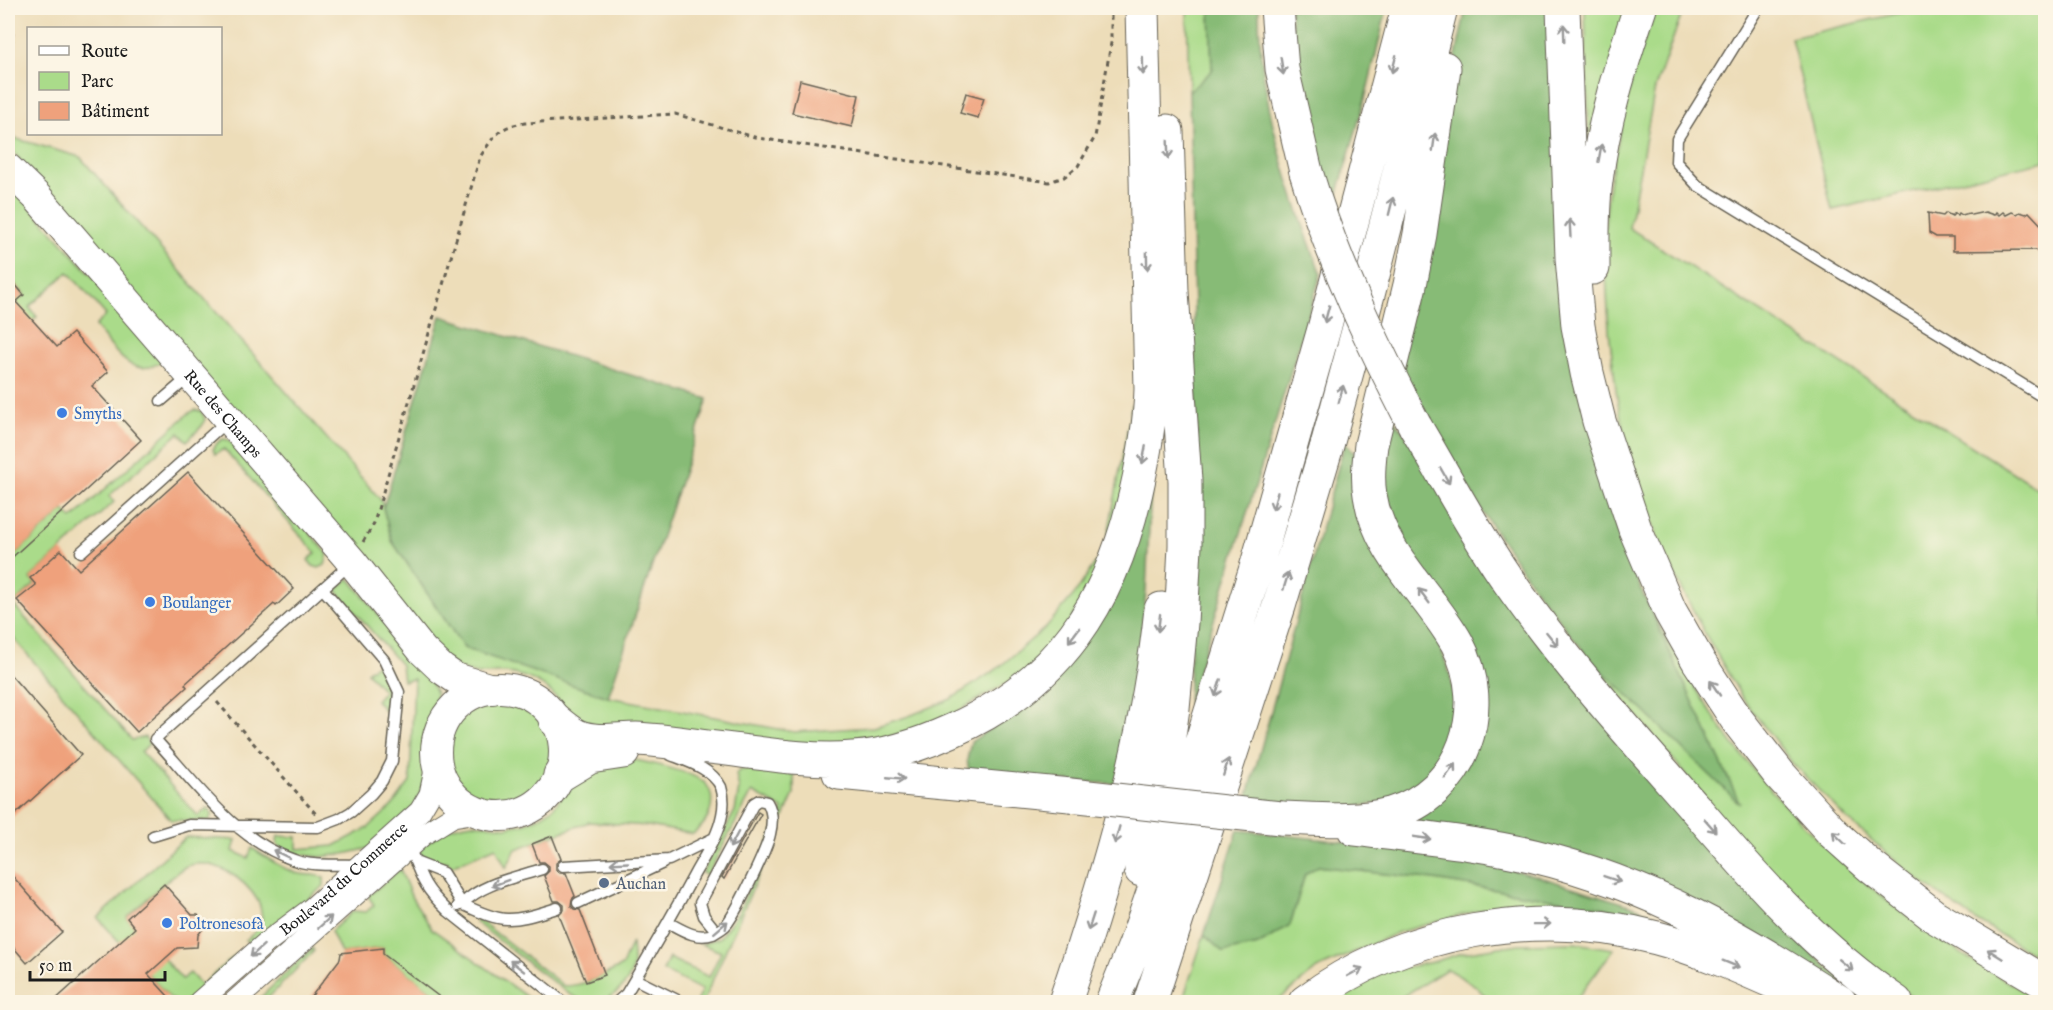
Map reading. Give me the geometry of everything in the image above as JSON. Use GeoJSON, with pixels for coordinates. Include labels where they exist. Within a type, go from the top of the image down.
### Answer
{"type":"FeatureCollection","features":[{"type":"Feature","properties":{"kind":"highway"},"geometry":{"type":"LineString","coordinates":[[555,720],[578,736],[593,740],[638,740],[824,759],[871,756],[931,739],[983,715],[1018,693],[1069,641],[1101,594],[1121,548],[1146,452],[1149,428],[1151,389],[1142,8]]}},
{"type":"Feature","properties":{"kind":"highway"},"geometry":{"type":"LineString","coordinates":[[1112,1002],[1113,968],[1143,862],[1166,756],[1181,623],[1185,546],[1185,481],[1172,292],[1164,8]]}},
{"type":"Feature","properties":{"kind":"highway"},"geometry":{"type":"LineString","coordinates":[[1277,8],[1282,69],[1306,172],[1348,290],[1415,426],[1502,572],[1575,667],[1671,781],[1772,895],[1843,963],[1896,1002]]}},
{"type":"Feature","properties":{"kind":"highway"},"geometry":{"type":"LineString","coordinates":[[1112,1002],[1135,945],[1165,858],[1260,555],[1324,328],[1408,8]]}},
{"type":"Feature","properties":{"kind":"highway"},"geometry":{"type":"LineString","coordinates":[[1150,1002],[1279,606],[1326,449],[1441,8]]}},
{"type":"Feature","properties":{"kind":"highway"},"geometry":{"type":"LineString","coordinates":[[1281,818],[1348,819],[1390,814],[1405,808],[1423,798],[1451,771],[1461,754],[1473,714],[1472,692],[1467,670],[1457,644],[1394,555],[1384,537],[1370,495],[1368,471],[1375,425],[1410,285],[1420,234],[1446,51],[1455,8]]}},
{"type":"Feature","properties":{"kind":"highway"},"geometry":{"type":"LineString","coordinates":[[1563,8],[1570,224],[1578,326],[1593,402],[1629,509],[1650,567],[1688,644],[1737,720],[1796,794],[1850,849],[1912,900],[1955,929],[2046,983]]}},
{"type":"Feature","properties":{"kind":"highway"},"geometry":{"type":"LineString","coordinates":[[1629,509],[1608,410],[1596,327],[1593,218],[1596,181],[1606,119],[1640,8]]}},
{"type":"Feature","properties":{"kind":"highway"},"geometry":{"type":"LineString","coordinates":[[1057,1002],[1069,988],[1108,869],[1144,727],[1166,556],[1172,292]]}},
{"type":"Feature","properties":{"kind":"highway"},"geometry":{"type":"LineString","coordinates":[[560,775],[579,762],[601,754],[625,752],[671,755],[1281,818],[1489,847],[1535,856],[1618,881],[1669,902],[1736,937],[1840,1002]]}},
{"type":"Feature","properties":{"kind":"highway"},"geometry":{"type":"LineString","coordinates":[[1166,1002],[1200,890],[1206,827]]}},
{"type":"Feature","properties":{"kind":"highway"},"geometry":{"type":"LineString","coordinates":[[1305,1002],[1370,965],[1433,940],[1498,927],[1555,924],[1598,927],[1658,938],[1716,958],[1816,1002]]}},
{"type":"Feature","properties":{"kind":"street","name":"Rue des Champs"},"geometry":{"type":"LineString","coordinates":[[12,170],[230,419],[352,562],[422,650],[455,678],[492,689]]}},
{"type":"Feature","properties":{"kind":"street","name":"Rue des Champs"},"geometry":{"type":"LineString","coordinates":[[422,650],[434,671],[441,690],[443,724]]}},
{"type":"Feature","properties":{"kind":"street"},"geometry":{"type":"LineString","coordinates":[[492,689],[510,689],[528,695],[544,706],[555,720],[563,744],[563,763],[560,775],[547,796],[526,810],[502,816],[478,812],[461,803],[448,789],[437,761],[437,742],[449,713],[463,700],[492,689]]}},
{"type":"Feature","properties":{"kind":"street","name":"Boulevard du Commerce"},"geometry":{"type":"LineString","coordinates":[[199,1002],[267,942],[311,909],[412,818],[425,804],[433,786],[437,761]]}},
{"type":"Feature","properties":{"kind":"street","name":"Boulevard du Commerce"},"geometry":{"type":"LineString","coordinates":[[234,1002],[412,854],[442,821],[453,816],[478,812]]}},
{"type":"Feature","properties":{"kind":"lane"},"geometry":{"type":"LineString","coordinates":[[1758,8],[1677,139],[1676,162],[1697,184],[2046,399]]}},
{"type":"Feature","properties":{"kind":"lane"},"geometry":{"type":"LineString","coordinates":[[161,401],[191,374]]}},
{"type":"Feature","properties":{"kind":"lane"},"geometry":{"type":"LineString","coordinates":[[81,552],[230,419]]}},
{"type":"Feature","properties":{"kind":"lane"},"geometry":{"type":"LineString","coordinates":[[352,562],[155,739],[234,826],[271,849],[295,861],[359,865]]}},
{"type":"Feature","properties":{"kind":"lane"},"geometry":{"type":"LineString","coordinates":[[153,836],[189,825],[318,827],[351,812],[382,781],[392,762],[399,692],[384,660],[323,589]]}},
{"type":"Feature","properties":{"kind":"lane"},"geometry":{"type":"LineString","coordinates":[[617,1002],[628,998],[635,979],[669,923],[714,837],[722,816],[724,800],[715,779],[706,771],[671,755]]}},
{"type":"Feature","properties":{"kind":"lane"},"geometry":{"type":"LineString","coordinates":[[669,923],[694,936],[711,934],[716,932],[724,926],[736,909],[770,835],[772,812],[767,802],[759,800],[754,803],[700,903],[704,916],[716,932]]}},
{"type":"Feature","properties":{"kind":"lane"},"geometry":{"type":"LineString","coordinates":[[578,903],[714,837]]}},
{"type":"Feature","properties":{"kind":"lane"},"geometry":{"type":"LineString","coordinates":[[412,854],[443,873],[462,904],[491,917],[505,920],[526,918],[557,908]]}},
{"type":"Feature","properties":{"kind":"lane"},"geometry":{"type":"LineString","coordinates":[[412,854],[422,880],[431,895],[563,1002]]}},
{"type":"Feature","properties":{"kind":"lane"},"geometry":{"type":"LineString","coordinates":[[563,866],[669,860]]}},
{"type":"Feature","properties":{"kind":"lane"},"geometry":{"type":"LineString","coordinates":[[448,911],[462,904],[473,893],[542,869]]}},
{"type":"Feature","properties":{"kind":"lane"},"geometry":{"type":"LineString","coordinates":[[683,895],[700,903]]}},
{"type":"Feature","properties":{"kind":"lane"},"geometry":{"type":"LineString","coordinates":[[635,979],[681,1002]]}},
{"type":"Feature","properties":{"kind":"path"},"geometry":{"type":"LineString","coordinates":[[8,80],[13,37],[10,8]]}},
{"type":"Feature","properties":{"kind":"path"},"geometry":{"type":"LineString","coordinates":[[352,562],[374,522],[480,158],[495,135],[509,125],[525,123],[675,114],[758,138],[1049,182],[1064,177],[1078,166],[1095,137],[1111,43],[1111,8]]}},
{"type":"Feature","properties":{"kind":"path"},"geometry":{"type":"LineString","coordinates":[[207,692],[325,824]]}},
{"type":"Feature","properties":{"kind":"green space"},"geometry":{"type":"Polygon","coordinates":[[[1187,8],[1210,8],[1212,71],[1189,91],[1187,8]]]}},
{"type":"Feature","properties":{"kind":"green space"},"geometry":{"type":"Polygon","coordinates":[[[1210,8],[1259,8],[1260,42],[1270,110],[1287,177],[1321,274],[1188,704],[1198,486],[1189,91],[1212,71],[1210,8]]]}},
{"type":"Feature","properties":{"kind":"green space"},"geometry":{"type":"Polygon","coordinates":[[[1290,8],[1387,8],[1365,99],[1333,210],[1305,137],[1290,8]]]}},
{"type":"Feature","properties":{"kind":"green space"},"geometry":{"type":"Polygon","coordinates":[[[1466,8],[1550,8],[1598,471],[1624,547],[1644,596],[1740,804],[1589,658],[1535,589],[1483,513],[1400,367],[1466,8]]]}},
{"type":"Feature","properties":{"kind":"green space"},"geometry":{"type":"Polygon","coordinates":[[[1584,8],[1628,8],[1589,140],[1585,11],[1584,8]]]}},
{"type":"Feature","properties":{"kind":"green space"},"geometry":{"type":"Polygon","coordinates":[[[1656,8],[1684,8],[1655,88],[1629,228],[2045,493],[2045,961],[1977,921],[1912,875],[1846,818],[1793,764],[1743,699],[1708,639],[1660,546],[1627,448],[1617,398],[1609,331],[1604,235],[1609,183],[1634,69],[1656,8]]]}},
{"type":"Feature","properties":{"kind":"green space"},"geometry":{"type":"Polygon","coordinates":[[[1921,8],[2045,8],[2045,161],[1832,210],[1791,38],[1921,8]]]}},
{"type":"Feature","properties":{"kind":"green space"},"geometry":{"type":"Polygon","coordinates":[[[10,137],[80,157],[381,500],[392,541],[464,648],[608,697],[794,732],[874,727],[909,716],[951,699],[997,669],[1046,627],[1077,591],[1106,546],[1132,404],[1125,501],[1106,560],[1066,628],[1024,673],[931,727],[841,748],[611,730],[570,717],[551,692],[525,677],[515,674],[472,673],[449,666],[20,160],[12,150],[10,137]]]}},
{"type":"Feature","properties":{"kind":"green space"},"geometry":{"type":"Polygon","coordinates":[[[8,182],[166,358],[144,368],[134,366],[118,354],[95,326],[106,315],[68,272],[29,307],[37,317],[8,344],[8,309],[24,294],[8,276],[8,182]]]}},
{"type":"Feature","properties":{"kind":"green space"},"geometry":{"type":"Polygon","coordinates":[[[441,316],[708,399],[608,697],[464,648],[392,541],[383,508],[441,316]]]}},
{"type":"Feature","properties":{"kind":"green space"},"geometry":{"type":"Polygon","coordinates":[[[195,410],[201,411],[205,419],[202,426],[187,441],[179,433],[109,496],[114,502],[30,578],[35,584],[13,604],[132,740],[145,737],[149,744],[141,752],[198,816],[208,808],[212,815],[209,821],[171,820],[8,632],[8,556],[10,559],[64,510],[72,519],[195,410]]]}},
{"type":"Feature","properties":{"kind":"green space"},"geometry":{"type":"Polygon","coordinates":[[[1391,416],[1796,939],[1867,1002],[1727,919],[1404,823],[1483,730],[1378,490],[1391,416]]]}},
{"type":"Feature","properties":{"kind":"green space"},"geometry":{"type":"Polygon","coordinates":[[[223,439],[229,440],[328,554],[325,565],[319,568],[313,566],[308,560],[316,553],[224,449],[215,454],[213,449],[223,439]]]}},
{"type":"Feature","properties":{"kind":"green space"},"geometry":{"type":"Polygon","coordinates":[[[1345,442],[1356,456],[1433,626],[1450,675],[1458,717],[1442,762],[1411,793],[1375,804],[1317,810],[1247,799],[1345,442]]]}},
{"type":"Feature","properties":{"kind":"green space"},"geometry":{"type":"Polygon","coordinates":[[[1152,466],[1146,591],[1120,784],[970,776],[967,760],[971,742],[1029,702],[1152,466]]]}},
{"type":"Feature","properties":{"kind":"green space"},"geometry":{"type":"Polygon","coordinates":[[[349,578],[427,675],[436,693],[435,707],[423,741],[426,777],[415,806],[370,848],[320,857],[296,854],[278,846],[278,836],[297,837],[297,849],[334,846],[368,828],[393,805],[410,782],[414,679],[403,681],[401,665],[336,590],[349,578]]]}},
{"type":"Feature","properties":{"kind":"green space"},"geometry":{"type":"Polygon","coordinates":[[[1644,596],[1686,672],[1721,727],[1766,784],[1800,821],[1836,857],[1915,921],[2000,977],[2045,1002],[1920,1002],[1902,991],[1858,956],[1799,900],[1735,834],[1589,658],[1739,802],[1644,596]]]}},
{"type":"Feature","properties":{"kind":"green space"},"geometry":{"type":"Polygon","coordinates":[[[378,663],[388,690],[387,708],[384,710],[376,700],[384,691],[367,672],[378,663]]]}},
{"type":"Feature","properties":{"kind":"green space"},"geometry":{"type":"Polygon","coordinates":[[[501,699],[521,703],[538,714],[549,731],[553,751],[549,771],[538,788],[521,799],[501,803],[481,799],[464,788],[453,771],[449,751],[453,731],[464,714],[481,703],[501,699]]]}},
{"type":"Feature","properties":{"kind":"green space"},"geometry":{"type":"Polygon","coordinates":[[[621,758],[672,769],[703,781],[710,791],[712,803],[703,825],[693,834],[648,826],[589,822],[516,849],[506,868],[496,847],[452,866],[446,861],[437,865],[424,859],[420,853],[421,847],[447,829],[472,823],[507,827],[538,818],[553,808],[571,782],[621,758]]]}},
{"type":"Feature","properties":{"kind":"green space"},"geometry":{"type":"Polygon","coordinates":[[[740,770],[794,774],[794,794],[703,1002],[696,1002],[702,990],[663,971],[669,958],[709,977],[721,952],[701,944],[719,938],[738,913],[783,809],[752,792],[707,875],[702,873],[735,811],[739,789],[736,774],[740,770]]]}},
{"type":"Feature","properties":{"kind":"green space"},"geometry":{"type":"Polygon","coordinates":[[[1238,830],[1436,852],[1537,876],[1639,908],[1641,919],[1601,907],[1428,879],[1318,866],[1305,874],[1290,925],[1258,945],[1223,952],[1204,935],[1238,830]]]}},
{"type":"Feature","properties":{"kind":"green space"},"geometry":{"type":"Polygon","coordinates":[[[186,837],[236,840],[233,851],[248,858],[252,848],[290,871],[324,878],[324,886],[260,938],[249,943],[246,940],[255,932],[262,918],[260,907],[252,893],[237,877],[208,864],[187,866],[175,874],[127,918],[182,979],[190,973],[201,985],[239,952],[236,960],[187,1002],[177,1002],[168,996],[98,918],[186,837]]]}},
{"type":"Feature","properties":{"kind":"green space"},"geometry":{"type":"Polygon","coordinates":[[[1318,866],[1428,879],[1601,907],[1641,919],[1639,908],[1677,927],[1554,911],[1485,909],[1399,932],[1317,969],[1276,1002],[1182,1002],[1204,935],[1223,952],[1258,945],[1290,925],[1305,874],[1318,866]]]}},
{"type":"Feature","properties":{"kind":"green space"},"geometry":{"type":"Polygon","coordinates":[[[400,869],[412,898],[432,929],[534,1002],[446,1002],[383,954],[383,948],[341,953],[331,931],[353,911],[366,912],[374,905],[368,896],[400,869]]]}},
{"type":"Feature","properties":{"kind":"green space"},"geometry":{"type":"Polygon","coordinates":[[[478,919],[564,986],[587,982],[622,966],[632,942],[631,973],[622,987],[610,997],[602,1001],[583,1001],[569,994],[475,922],[478,919]]]}},
{"type":"Feature","properties":{"kind":"green space"},"geometry":{"type":"Polygon","coordinates":[[[1575,943],[1614,949],[1574,1002],[1490,1002],[1476,986],[1447,969],[1394,1002],[1331,1002],[1383,972],[1433,962],[1462,953],[1519,944],[1575,943]]]}},
{"type":"Feature","properties":{"kind":"green space"},"geometry":{"type":"Polygon","coordinates":[[[312,948],[314,951],[264,1002],[256,1002],[312,948]]]}},
{"type":"Feature","properties":{"kind":"building"},"geometry":{"type":"Polygon","coordinates":[[[800,80],[859,95],[852,127],[792,113],[800,80]]]}},
{"type":"Feature","properties":{"kind":"building"},"geometry":{"type":"Polygon","coordinates":[[[966,93],[984,98],[978,118],[960,113],[966,93]]]}},
{"type":"Feature","properties":{"kind":"building"},"geometry":{"type":"Polygon","coordinates":[[[1985,212],[1994,215],[1996,212],[1999,215],[2003,212],[2006,215],[2012,212],[2026,214],[2029,212],[2046,230],[2046,258],[2035,250],[1953,251],[1953,237],[1936,237],[1929,233],[1928,213],[1943,216],[1946,213],[1952,216],[1955,213],[1957,216],[1959,213],[1971,215],[1985,212]]]}},
{"type":"Feature","properties":{"kind":"building","name":"Smyths"},"geometry":{"type":"Polygon","coordinates":[[[8,276],[24,295],[16,302],[57,347],[73,333],[108,372],[92,386],[141,440],[8,561],[8,276]]]}},
{"type":"Feature","properties":{"kind":"building","name":"Boulanger"},"geometry":{"type":"Polygon","coordinates":[[[188,472],[294,589],[276,606],[274,604],[185,684],[187,687],[137,732],[17,600],[36,585],[30,578],[61,550],[79,570],[188,472]]]}},
{"type":"Feature","properties":{"kind":"building"},"geometry":{"type":"Polygon","coordinates":[[[8,672],[81,755],[8,821],[8,672]]]}},
{"type":"Feature","properties":{"kind":"building"},"geometry":{"type":"Polygon","coordinates":[[[758,812],[761,814],[724,879],[722,877],[758,812]]]}},
{"type":"Feature","properties":{"kind":"building"},"geometry":{"type":"Polygon","coordinates":[[[552,836],[561,859],[556,863],[556,870],[566,873],[575,896],[571,906],[580,910],[605,975],[586,982],[559,915],[564,910],[564,905],[559,901],[554,901],[544,876],[549,871],[549,866],[544,862],[539,862],[532,844],[552,836]]]}},
{"type":"Feature","properties":{"kind":"building"},"geometry":{"type":"Polygon","coordinates":[[[8,871],[62,932],[27,963],[8,941],[8,871]]]}},
{"type":"Feature","properties":{"kind":"building"},"geometry":{"type":"Polygon","coordinates":[[[164,884],[192,915],[198,915],[205,926],[198,935],[197,947],[177,948],[148,974],[168,996],[160,1002],[53,1002],[135,928],[127,918],[164,884]]]}},
{"type":"Feature","properties":{"kind":"building"},"geometry":{"type":"Polygon","coordinates":[[[383,948],[383,954],[446,1002],[307,1002],[340,959],[341,953],[383,948]]]}},
{"type":"Feature","properties":{"kind":"place","name":"Smyths"},"geometry":{"type":"Point","coordinates":[62,413]}},
{"type":"Feature","properties":{"kind":"place","name":"Boulanger"},"geometry":{"type":"Point","coordinates":[150,602]}},
{"type":"Feature","properties":{"kind":"place","name":"Auchan"},"geometry":{"type":"Point","coordinates":[604,883]}},
{"type":"Feature","properties":{"kind":"place","name":"Poltronesofà"},"geometry":{"type":"Point","coordinates":[167,923]}}]}
